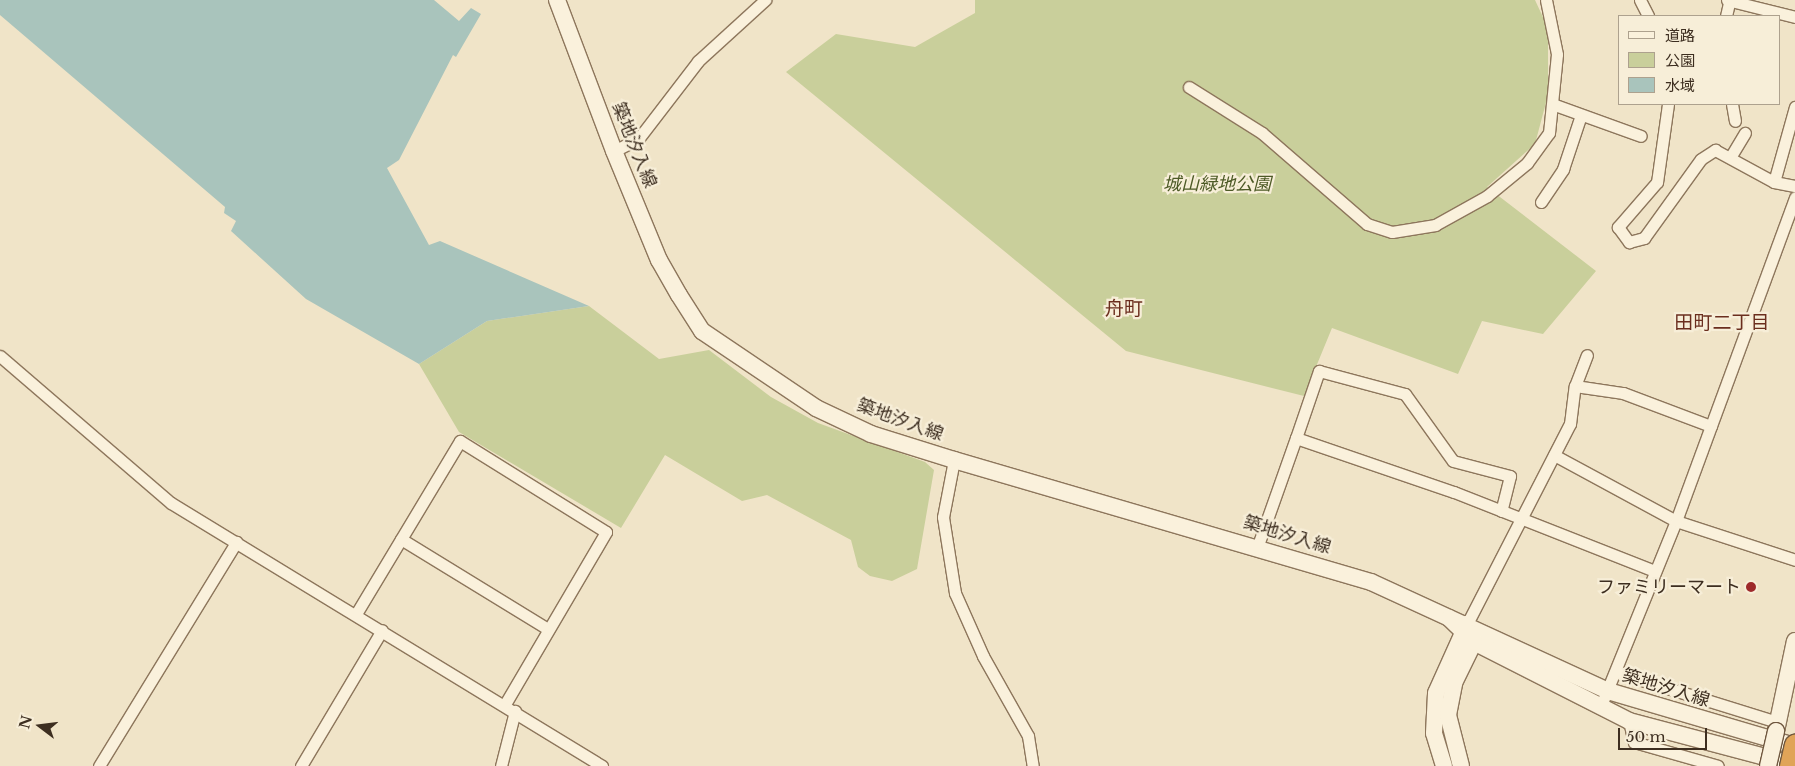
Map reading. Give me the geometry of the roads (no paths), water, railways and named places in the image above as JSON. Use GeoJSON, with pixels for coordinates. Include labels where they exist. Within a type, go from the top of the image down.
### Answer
{"type":"FeatureCollection","features":[{"type":"Feature","properties":{"kind":"highway"},"geometry":{"type":"LineString","coordinates":[[1790,766],[1795,745]]}},
{"type":"Feature","properties":{"kind":"main road","name":"築地汐入線"},"geometry":{"type":"LineString","coordinates":[[557,0],[614,151],[659,260],[702,331],[816,408],[871,434],[1371,582],[1448,617],[1468,633],[1600,708],[1630,721],[1795,765]]}},
{"type":"Feature","properties":{"kind":"main road","name":"築地汐入線"},"geometry":{"type":"LineString","coordinates":[[1468,633],[1608,691],[1795,745]]}},
{"type":"Feature","properties":{"kind":"main road"},"geometry":{"type":"LineString","coordinates":[[1444,766],[1433,712],[1441,676],[1468,633]]}},
{"type":"Feature","properties":{"kind":"main road"},"geometry":{"type":"LineString","coordinates":[[1460,766],[1448,731],[1449,699],[1468,633]]}},
{"type":"Feature","properties":{"kind":"main road"},"geometry":{"type":"LineString","coordinates":[[1768,766],[1795,641]]}},
{"type":"Feature","properties":{"kind":"street"},"geometry":{"type":"LineString","coordinates":[[614,151],[639,138],[698,61],[765,0]]}},
{"type":"Feature","properties":{"kind":"street"},"geometry":{"type":"LineString","coordinates":[[1189,87],[1262,133],[1367,224],[1392,232],[1435,225],[1487,196],[1526,163],[1544,141],[1555,105],[1557,54],[1546,0]]}},
{"type":"Feature","properties":{"kind":"street"},"geometry":{"type":"LineString","coordinates":[[1640,0],[1648,15]]}},
{"type":"Feature","properties":{"kind":"street"},"geometry":{"type":"LineString","coordinates":[[1726,15],[1728,1],[1795,17]]}},
{"type":"Feature","properties":{"kind":"street"},"geometry":{"type":"LineString","coordinates":[[1555,105],[1641,136]]}},
{"type":"Feature","properties":{"kind":"street"},"geometry":{"type":"LineString","coordinates":[[1671,105],[1660,131],[1657,182],[1618,227],[1629,242],[1644,238],[1701,159],[1714,150],[1730,156],[1774,182],[1795,186]]}},
{"type":"Feature","properties":{"kind":"street"},"geometry":{"type":"LineString","coordinates":[[1732,105],[1735,121]]}},
{"type":"Feature","properties":{"kind":"street"},"geometry":{"type":"LineString","coordinates":[[1774,182],[1795,107]]}},
{"type":"Feature","properties":{"kind":"street"},"geometry":{"type":"LineString","coordinates":[[1540,202],[1563,169],[1581,115]]}},
{"type":"Feature","properties":{"kind":"street"},"geometry":{"type":"LineString","coordinates":[[1730,156],[1745,133]]}},
{"type":"Feature","properties":{"kind":"street"},"geometry":{"type":"LineString","coordinates":[[1600,708],[1676,520],[1795,197]]}},
{"type":"Feature","properties":{"kind":"street"},"geometry":{"type":"LineString","coordinates":[[0,356],[171,504],[356,614],[602,766]]}},
{"type":"Feature","properties":{"kind":"street"},"geometry":{"type":"LineString","coordinates":[[1468,633],[1521,520],[1570,424],[1575,386],[1587,356]]}},
{"type":"Feature","properties":{"kind":"street"},"geometry":{"type":"LineString","coordinates":[[1257,548],[1319,371],[1405,394],[1439,447],[1453,461],[1510,476],[1501,511]]}},
{"type":"Feature","properties":{"kind":"street"},"geometry":{"type":"LineString","coordinates":[[1575,386],[1623,393],[1711,426]]}},
{"type":"Feature","properties":{"kind":"street"},"geometry":{"type":"LineString","coordinates":[[1296,438],[1501,511],[1655,571]]}},
{"type":"Feature","properties":{"kind":"street"},"geometry":{"type":"LineString","coordinates":[[356,614],[460,441],[606,532],[504,704]]}},
{"type":"Feature","properties":{"kind":"street"},"geometry":{"type":"LineString","coordinates":[[1554,455],[1676,520],[1795,560]]}},
{"type":"Feature","properties":{"kind":"street"},"geometry":{"type":"LineString","coordinates":[[954,460],[943,518],[953,584],[983,656],[1028,736],[1033,766]]}},
{"type":"Feature","properties":{"kind":"street"},"geometry":{"type":"LineString","coordinates":[[401,538],[548,629]]}},
{"type":"Feature","properties":{"kind":"street"},"geometry":{"type":"LineString","coordinates":[[100,766],[236,542]]}},
{"type":"Feature","properties":{"kind":"street"},"geometry":{"type":"LineString","coordinates":[[301,766],[382,630]]}},
{"type":"Feature","properties":{"kind":"street"},"geometry":{"type":"LineString","coordinates":[[1616,672],[1777,726]]}},
{"type":"Feature","properties":{"kind":"street"},"geometry":{"type":"LineString","coordinates":[[501,766],[515,711]]}},
{"type":"Feature","properties":{"kind":"street"},"geometry":{"type":"LineString","coordinates":[[1630,721],[1634,742],[1718,766]]}},
{"type":"Feature","properties":{"kind":"water"},"geometry":{"type":"Polygon","coordinates":[[[0,0],[434,0],[459,21],[471,8],[481,14],[456,57],[453,55],[399,160],[387,168],[429,245],[440,241],[589,306],[487,321],[419,364],[306,299],[231,231],[236,221],[224,213],[225,207],[0,15],[0,0]]]}},
{"type":"Feature","properties":{"kind":"place","name":"ファミリーマート"},"geometry":{"type":"Point","coordinates":[1751,587]}},
{"type":"Feature","properties":{"kind":"district","name":"舟町"},"geometry":{"type":"Point","coordinates":[1124,309]}},
{"type":"Feature","properties":{"kind":"district","name":"田町二丁目"},"geometry":{"type":"Point","coordinates":[1722,323]}},
{"type":"Feature","properties":{"kind":"park label","name":"城山緑地公園"},"geometry":{"type":"Point","coordinates":[1217,184]}}]}
